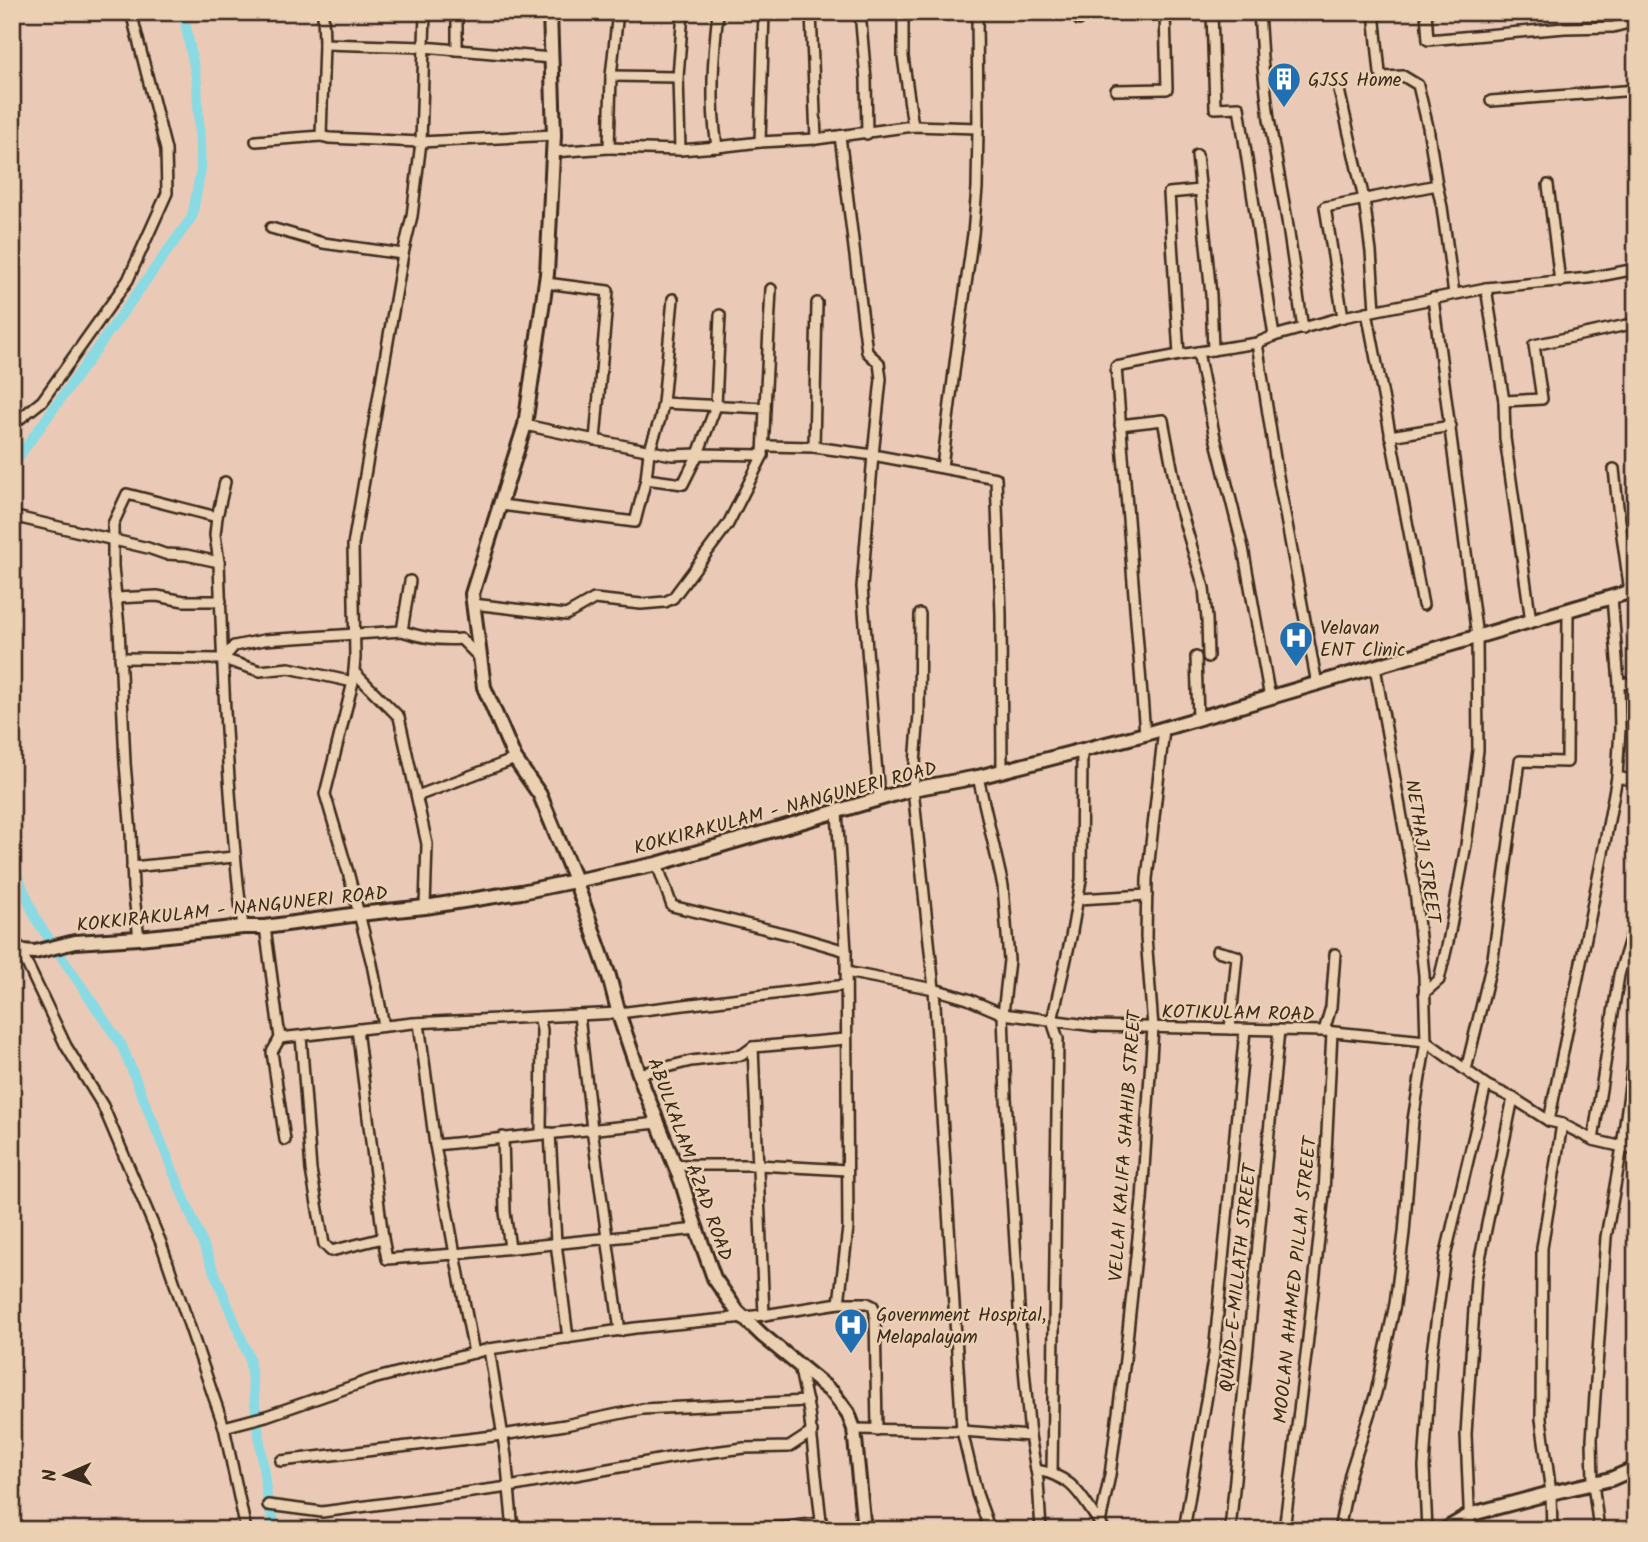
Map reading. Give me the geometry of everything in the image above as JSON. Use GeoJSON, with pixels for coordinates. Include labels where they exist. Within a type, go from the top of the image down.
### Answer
{"type":"FeatureCollection","features":[{"type":"Feature","properties":{"kind":"main road","name":"ABULKALAM AZAD ROAD"},"geometry":{"type":"LineString","coordinates":[[550,12],[554,135],[546,283],[525,425],[472,594],[484,687],[515,759],[540,795],[575,880],[609,976],[639,1074],[675,1165],[714,1278],[737,1311],[833,1393],[848,1413],[853,1429],[864,1530]]}},
{"type":"Feature","properties":{"kind":"main road","name":"KOKKIRAKULAM - NANGUNERI ROAD"},"geometry":{"type":"LineString","coordinates":[[16,947],[36,952],[75,942],[265,927],[425,907],[521,892],[657,863],[913,789],[978,777],[1164,729],[1633,591]]}},
{"type":"Feature","properties":{"kind":"main road"},"geometry":{"type":"LineString","coordinates":[[1444,1530],[1469,1516],[1611,1479],[1636,1468]]}},
{"type":"Feature","properties":{"kind":"street"},"geometry":{"type":"LineString","coordinates":[[12,425],[42,401],[128,280],[167,192],[166,150],[131,12]]}},
{"type":"Feature","properties":{"kind":"street"},"geometry":{"type":"LineString","coordinates":[[321,136],[323,12]]}},
{"type":"Feature","properties":{"kind":"street"},"geometry":{"type":"LineString","coordinates":[[384,1026],[372,964],[325,794],[354,677],[353,545],[403,254],[412,216],[421,142],[425,12]]}},
{"type":"Feature","properties":{"kind":"street"},"geometry":{"type":"LineString","coordinates":[[457,12],[457,50]]}},
{"type":"Feature","properties":{"kind":"street"},"geometry":{"type":"LineString","coordinates":[[610,148],[611,76],[618,12]]}},
{"type":"Feature","properties":{"kind":"street"},"geometry":{"type":"LineString","coordinates":[[680,150],[678,77],[683,12]]}},
{"type":"Feature","properties":{"kind":"street"},"geometry":{"type":"LineString","coordinates":[[717,147],[713,122],[712,71],[718,12]]}},
{"type":"Feature","properties":{"kind":"street"},"geometry":{"type":"LineString","coordinates":[[760,142],[764,12]]}},
{"type":"Feature","properties":{"kind":"street"},"geometry":{"type":"LineString","coordinates":[[810,12],[816,139]]}},
{"type":"Feature","properties":{"kind":"street"},"geometry":{"type":"LineString","coordinates":[[860,12],[867,134]]}},
{"type":"Feature","properties":{"kind":"street"},"geometry":{"type":"LineString","coordinates":[[903,12],[904,57],[913,126]]}},
{"type":"Feature","properties":{"kind":"street"},"geometry":{"type":"LineString","coordinates":[[943,467],[978,188],[977,12]]}},
{"type":"Feature","properties":{"kind":"street"},"geometry":{"type":"LineString","coordinates":[[1116,90],[1167,89],[1165,12]]}},
{"type":"Feature","properties":{"kind":"street"},"geometry":{"type":"LineString","coordinates":[[1212,12],[1215,108],[1239,107],[1274,336]]}},
{"type":"Feature","properties":{"kind":"street"},"geometry":{"type":"LineString","coordinates":[[1259,12],[1269,119],[1303,329]]}},
{"type":"Feature","properties":{"kind":"street"},"geometry":{"type":"LineString","coordinates":[[1374,12],[1380,73],[1383,78],[1403,76],[1418,85],[1442,207],[1454,294]]}},
{"type":"Feature","properties":{"kind":"street"},"geometry":{"type":"LineString","coordinates":[[1426,12],[1428,40],[1564,28],[1613,27],[1636,21]]}},
{"type":"Feature","properties":{"kind":"street"},"geometry":{"type":"LineString","coordinates":[[324,44],[423,47],[551,58]]}},
{"type":"Feature","properties":{"kind":"street"},"geometry":{"type":"LineString","coordinates":[[611,76],[678,77]]}},
{"type":"Feature","properties":{"kind":"street"},"geometry":{"type":"LineString","coordinates":[[1339,90],[1364,199],[1371,252],[1371,311],[1390,436],[1423,605]]}},
{"type":"Feature","properties":{"kind":"street"},"geometry":{"type":"LineString","coordinates":[[1491,101],[1636,90]]}},
{"type":"Feature","properties":{"kind":"street"},"geometry":{"type":"LineString","coordinates":[[553,152],[610,148],[680,150],[867,134],[913,126],[978,128]]}},
{"type":"Feature","properties":{"kind":"street"},"geometry":{"type":"LineString","coordinates":[[256,141],[321,136],[421,142],[554,135]]}},
{"type":"Feature","properties":{"kind":"street"},"geometry":{"type":"LineString","coordinates":[[840,136],[867,352],[879,363],[881,379],[862,587],[879,798]]}},
{"type":"Feature","properties":{"kind":"street"},"geometry":{"type":"LineString","coordinates":[[1196,155],[1213,350]]}},
{"type":"Feature","properties":{"kind":"street"},"geometry":{"type":"LineString","coordinates":[[1343,317],[1325,207],[1437,185]]}},
{"type":"Feature","properties":{"kind":"street"},"geometry":{"type":"LineString","coordinates":[[1548,185],[1560,282]]}},
{"type":"Feature","properties":{"kind":"street"},"geometry":{"type":"LineString","coordinates":[[1179,355],[1169,193],[1200,190]]}},
{"type":"Feature","properties":{"kind":"street"},"geometry":{"type":"LineString","coordinates":[[271,228],[323,243],[403,254]]}},
{"type":"Feature","properties":{"kind":"street"},"geometry":{"type":"LineString","coordinates":[[1145,734],[1116,367],[1257,343],[1343,317],[1454,294],[1486,288],[1560,282],[1636,269]]}},
{"type":"Feature","properties":{"kind":"street"},"geometry":{"type":"LineString","coordinates":[[546,283],[608,291],[595,440]]}},
{"type":"Feature","properties":{"kind":"street"},"geometry":{"type":"LineString","coordinates":[[1486,288],[1531,621]]}},
{"type":"Feature","properties":{"kind":"street"},"geometry":{"type":"LineString","coordinates":[[473,604],[566,615],[594,599],[641,604],[665,602],[673,598],[728,524],[764,450],[771,289]]}},
{"type":"Feature","properties":{"kind":"street"},"geometry":{"type":"LineString","coordinates":[[1424,993],[1439,980],[1448,942],[1478,750],[1477,637],[1433,298]]}},
{"type":"Feature","properties":{"kind":"street"},"geometry":{"type":"LineString","coordinates":[[501,505],[635,522],[646,479],[649,452],[663,403],[673,299]]}},
{"type":"Feature","properties":{"kind":"street"},"geometry":{"type":"LineString","coordinates":[[814,447],[817,303]]}},
{"type":"Feature","properties":{"kind":"street"},"geometry":{"type":"LineString","coordinates":[[646,479],[683,484],[698,454],[716,406],[720,316]]}},
{"type":"Feature","properties":{"kind":"street"},"geometry":{"type":"LineString","coordinates":[[1503,401],[1542,399],[1534,345],[1636,323]]}},
{"type":"Feature","properties":{"kind":"street"},"geometry":{"type":"LineString","coordinates":[[1257,343],[1277,471],[1317,684]]}},
{"type":"Feature","properties":{"kind":"street"},"geometry":{"type":"LineString","coordinates":[[1198,352],[1214,433],[1243,548],[1270,698]]}},
{"type":"Feature","properties":{"kind":"street"},"geometry":{"type":"LineString","coordinates":[[663,403],[765,408]]}},
{"type":"Feature","properties":{"kind":"street"},"geometry":{"type":"LineString","coordinates":[[1120,425],[1163,420],[1179,504],[1204,588],[1208,657]]}},
{"type":"Feature","properties":{"kind":"street"},"geometry":{"type":"LineString","coordinates":[[525,425],[672,455],[814,447],[996,478],[1001,614],[1002,771]]}},
{"type":"Feature","properties":{"kind":"street"},"geometry":{"type":"LineString","coordinates":[[1390,436],[1451,426]]}},
{"type":"Feature","properties":{"kind":"street"},"geometry":{"type":"LineString","coordinates":[[1614,469],[1633,591]]}},
{"type":"Feature","properties":{"kind":"street"},"geometry":{"type":"LineString","coordinates":[[225,482],[216,517],[215,535],[219,562],[225,735],[234,857],[243,927]]}},
{"type":"Feature","properties":{"kind":"street"},"geometry":{"type":"LineString","coordinates":[[139,938],[125,763],[113,567],[113,524],[127,494],[216,517]]}},
{"type":"Feature","properties":{"kind":"street"},"geometry":{"type":"LineString","coordinates":[[12,516],[165,554],[219,562]]}},
{"type":"Feature","properties":{"kind":"street"},"geometry":{"type":"LineString","coordinates":[[402,631],[410,581]]}},
{"type":"Feature","properties":{"kind":"street"},"geometry":{"type":"LineString","coordinates":[[116,598],[157,596],[184,601],[220,601]]}},
{"type":"Feature","properties":{"kind":"street"},"geometry":{"type":"LineString","coordinates":[[1549,1121],[1617,777],[1619,684],[1612,597]]}},
{"type":"Feature","properties":{"kind":"street"},"geometry":{"type":"LineString","coordinates":[[1465,1070],[1493,958],[1520,761],[1567,762],[1568,610]]}},
{"type":"Feature","properties":{"kind":"street"},"geometry":{"type":"LineString","coordinates":[[920,614],[919,714],[913,789],[934,989],[962,1431],[977,1494],[990,1530]]}},
{"type":"Feature","properties":{"kind":"street"},"geometry":{"type":"LineString","coordinates":[[223,659],[234,646],[264,640],[402,631],[413,635],[461,639],[480,658]]}},
{"type":"Feature","properties":{"kind":"street"},"geometry":{"type":"LineString","coordinates":[[1196,657],[1198,719]]}},
{"type":"Feature","properties":{"kind":"street"},"geometry":{"type":"LineString","coordinates":[[120,658],[223,659],[260,671],[289,668],[354,677],[399,717],[427,844],[425,907]]}},
{"type":"Feature","properties":{"kind":"street","name":"NETHAJI STREET"},"geometry":{"type":"LineString","coordinates":[[1339,1530],[1350,1474],[1376,1393],[1395,1304],[1413,1120],[1426,1041],[1415,890],[1375,667]]}},
{"type":"Feature","properties":{"kind":"street"},"geometry":{"type":"LineString","coordinates":[[1619,684],[1636,682]]}},
{"type":"Feature","properties":{"kind":"street","name":"VELLAI KALIFA SHAHIB STREET"},"geometry":{"type":"LineString","coordinates":[[1102,1526],[1139,1227],[1153,1027],[1146,937],[1147,895],[1164,729]]}},
{"type":"Feature","properties":{"kind":"street"},"geometry":{"type":"LineString","coordinates":[[1052,1473],[1058,1039],[1052,1021],[1081,880],[1082,749]]}},
{"type":"Feature","properties":{"kind":"street"},"geometry":{"type":"LineString","coordinates":[[416,796],[515,759]]}},
{"type":"Feature","properties":{"kind":"street"},"geometry":{"type":"LineString","coordinates":[[978,777],[1003,886],[1009,960],[1003,1014],[1011,1177],[1020,1322],[1041,1530]]}},
{"type":"Feature","properties":{"kind":"street"},"geometry":{"type":"LineString","coordinates":[[1617,777],[1636,781]]}},
{"type":"Feature","properties":{"kind":"street"},"geometry":{"type":"LineString","coordinates":[[837,812],[846,951],[848,1228],[839,1303]]}},
{"type":"Feature","properties":{"kind":"street"},"geometry":{"type":"LineString","coordinates":[[132,867],[234,857]]}},
{"type":"Feature","properties":{"kind":"street"},"geometry":{"type":"LineString","coordinates":[[657,863],[672,906],[846,951]]}},
{"type":"Feature","properties":{"kind":"street"},"geometry":{"type":"LineString","coordinates":[[1078,899],[1147,895]]}},
{"type":"Feature","properties":{"kind":"street"},"geometry":{"type":"LineString","coordinates":[[265,927],[280,1038],[272,1052],[285,1140]]}},
{"type":"Feature","properties":{"kind":"street"},"geometry":{"type":"LineString","coordinates":[[1593,1140],[1619,975],[1633,929]]}},
{"type":"Feature","properties":{"kind":"street"},"geometry":{"type":"LineString","coordinates":[[16,947],[66,1046],[103,1106],[161,1243],[224,1427],[246,1530]]}},
{"type":"Feature","properties":{"kind":"street"},"geometry":{"type":"LineString","coordinates":[[1217,951],[1237,956],[1230,1029]]}},
{"type":"Feature","properties":{"kind":"street","name":"MOOLAN AHAMED PILLAI STREET"},"geometry":{"type":"LineString","coordinates":[[1284,1530],[1324,1193],[1328,1032],[1335,954]]}},
{"type":"Feature","properties":{"kind":"street","name":"KOTIKULAM ROAD"},"geometry":{"type":"LineString","coordinates":[[846,972],[934,989],[968,999],[1003,1014],[1052,1021],[1095,1026],[1328,1032],[1426,1041]]}},
{"type":"Feature","properties":{"kind":"street"},"geometry":{"type":"LineString","coordinates":[[280,1038],[419,1023],[619,1013],[846,985]]}},
{"type":"Feature","properties":{"kind":"street"},"geometry":{"type":"LineString","coordinates":[[579,1015],[620,1331]]}},
{"type":"Feature","properties":{"kind":"street"},"geometry":{"type":"LineString","coordinates":[[539,1017],[542,1030],[541,1133]]}},
{"type":"Feature","properties":{"kind":"street"},"geometry":{"type":"LineString","coordinates":[[419,1023],[435,1145],[474,1353]]}},
{"type":"Feature","properties":{"kind":"street"},"geometry":{"type":"LineString","coordinates":[[1599,1530],[1593,1483],[1592,1439],[1606,1237],[1622,1147],[1636,1028]]}},
{"type":"Feature","properties":{"kind":"street"},"geometry":{"type":"LineString","coordinates":[[357,1029],[387,1259],[697,1229]]}},
{"type":"Feature","properties":{"kind":"street"},"geometry":{"type":"LineString","coordinates":[[1184,1530],[1214,1354],[1245,1030]]}},
{"type":"Feature","properties":{"kind":"street","name":"QUAID-E-MILLATH STREET"},"geometry":{"type":"LineString","coordinates":[[1230,1530],[1279,1030]]}},
{"type":"Feature","properties":{"kind":"street"},"geometry":{"type":"LineString","coordinates":[[301,1035],[311,1170],[324,1244],[331,1251],[383,1238]]}},
{"type":"Feature","properties":{"kind":"street"},"geometry":{"type":"LineString","coordinates":[[639,1074],[691,1061],[743,1055],[753,1047],[846,1039]]}},
{"type":"Feature","properties":{"kind":"street"},"geometry":{"type":"LineString","coordinates":[[1426,1041],[1486,1084],[1549,1121],[1562,1124],[1593,1140],[1636,1150]]}},
{"type":"Feature","properties":{"kind":"street"},"geometry":{"type":"LineString","coordinates":[[753,1047],[764,1315]]}},
{"type":"Feature","properties":{"kind":"street"},"geometry":{"type":"LineString","coordinates":[[1427,1530],[1424,1467],[1431,1360],[1445,1257],[1486,1084]]}},
{"type":"Feature","properties":{"kind":"street"},"geometry":{"type":"LineString","coordinates":[[1470,1530],[1466,1434],[1476,1278],[1513,1098]]}},
{"type":"Feature","properties":{"kind":"street"},"geometry":{"type":"LineString","coordinates":[[435,1145],[658,1123]]}},
{"type":"Feature","properties":{"kind":"street"},"geometry":{"type":"LineString","coordinates":[[1552,1530],[1551,1493],[1541,1419],[1542,1248],[1562,1124]]}},
{"type":"Feature","properties":{"kind":"street"},"geometry":{"type":"LineString","coordinates":[[541,1133],[550,1133],[556,1243],[568,1338]]}},
{"type":"Feature","properties":{"kind":"street"},"geometry":{"type":"LineString","coordinates":[[503,1137],[505,1212],[510,1248]]}},
{"type":"Feature","properties":{"kind":"street"},"geometry":{"type":"LineString","coordinates":[[675,1165],[758,1165],[847,1170]]}},
{"type":"Feature","properties":{"kind":"street"},"geometry":{"type":"LineString","coordinates":[[224,1427],[266,1416],[373,1379],[489,1349],[744,1318],[839,1303],[867,1303],[873,1306],[874,1313],[877,1430]]}},
{"type":"Feature","properties":{"kind":"street"},"geometry":{"type":"LineString","coordinates":[[489,1349],[513,1530]]}},
{"type":"Feature","properties":{"kind":"street"},"geometry":{"type":"LineString","coordinates":[[758,1530],[822,1526],[812,1432],[799,1364]]}},
{"type":"Feature","properties":{"kind":"street"},"geometry":{"type":"LineString","coordinates":[[281,1461],[565,1425],[642,1409],[807,1401]]}},
{"type":"Feature","properties":{"kind":"street"},"geometry":{"type":"LineString","coordinates":[[853,1429],[962,1431],[1030,1436]]}},
{"type":"Feature","properties":{"kind":"street"},"geometry":{"type":"LineString","coordinates":[[268,1506],[322,1512],[509,1487],[675,1457],[744,1448],[789,1447],[812,1432]]}},
{"type":"Feature","properties":{"kind":"street"},"geometry":{"type":"LineString","coordinates":[[1036,1470],[1052,1473],[1070,1482],[1102,1526]]}},
{"type":"Feature","properties":{"kind":"waterway"},"geometry":{"type":"LineString","coordinates":[[12,466],[192,217],[201,169],[197,82],[183,12]]}},
{"type":"Feature","properties":{"kind":"waterway"},"geometry":{"type":"LineString","coordinates":[[12,863],[37,921],[122,1046],[249,1357],[268,1505],[277,1530]]}},
{"type":"Feature","properties":{"kind":"place","name":"GJSS Home"},"geometry":{"type":"Point","coordinates":[1284,109]}},
{"type":"Feature","properties":{"kind":"place","name":"Velavan ENT Clinic"},"geometry":{"type":"Point","coordinates":[1296,668]}},
{"type":"Feature","properties":{"kind":"place","name":"Government Hospital, Melapalayam"},"geometry":{"type":"Point","coordinates":[851,1355]}}]}
